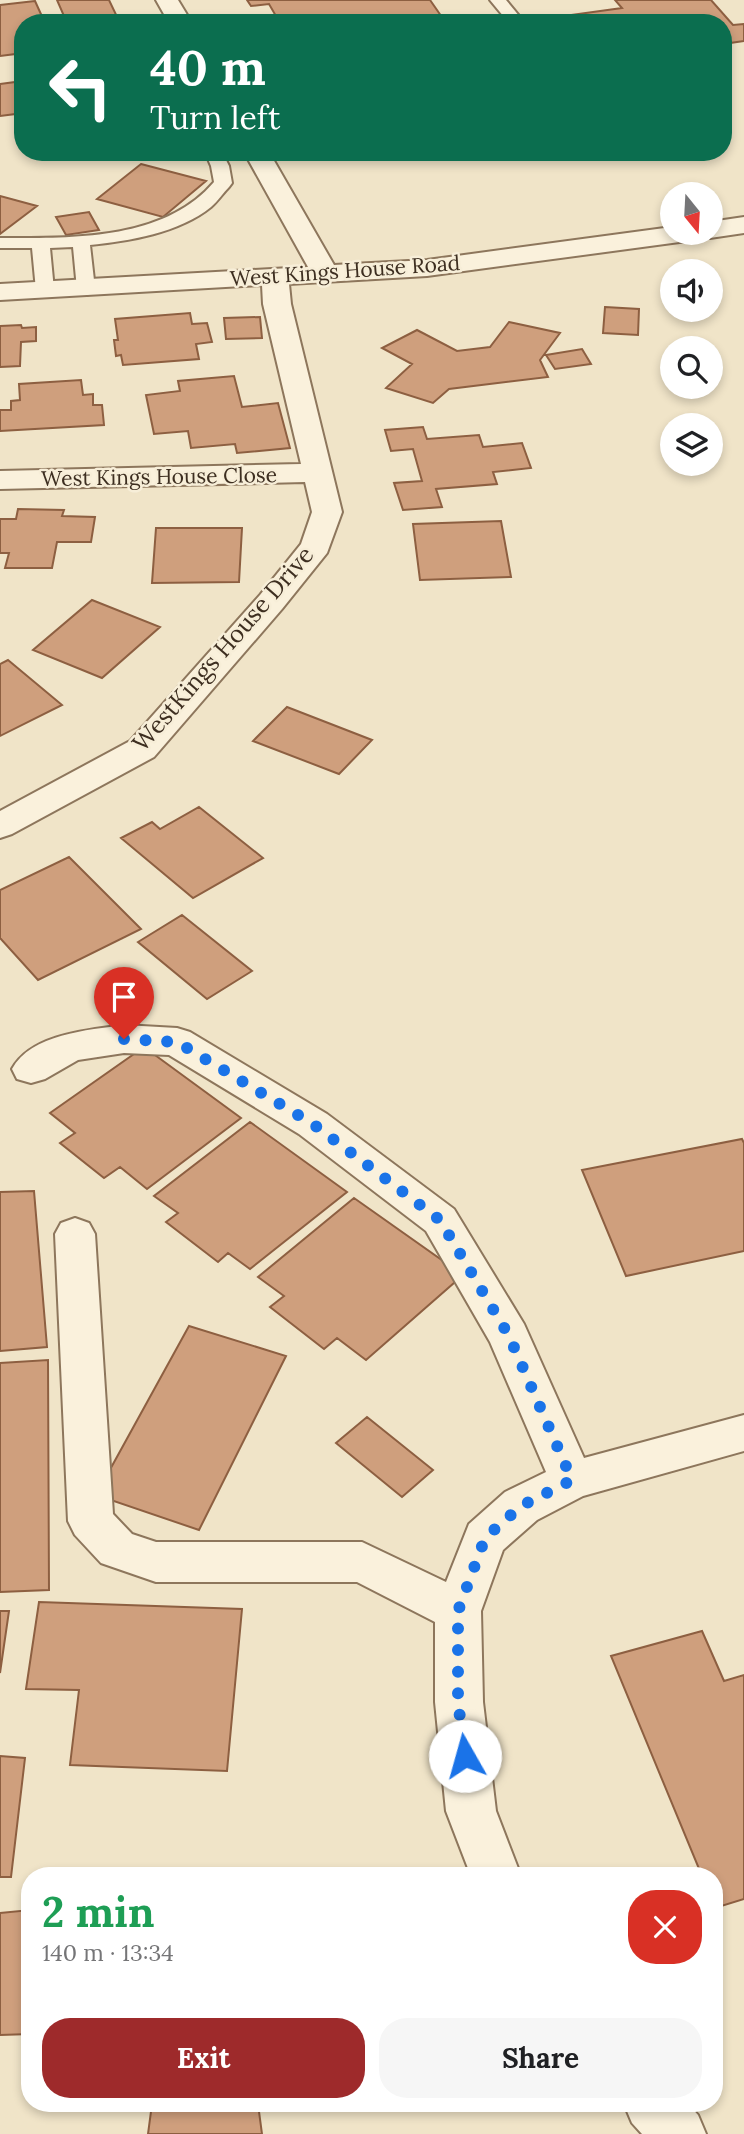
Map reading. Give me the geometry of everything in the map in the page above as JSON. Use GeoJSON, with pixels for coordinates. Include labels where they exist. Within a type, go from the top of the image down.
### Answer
{"type":"FeatureCollection","features":[{"type":"Feature","properties":{"kind":"street"},"geometry":{"type":"LineString","coordinates":[[261,161],[326,274]]}},
{"type":"Feature","properties":{"kind":"street"},"geometry":{"type":"LineString","coordinates":[[723,228],[744,225]]}},
{"type":"Feature","properties":{"kind":"street","name":"West Kings House Road"},"geometry":{"type":"LineString","coordinates":[[0,292],[427,268],[660,237]]}},
{"type":"Feature","properties":{"kind":"street","name":"WestKings House Drive"},"geometry":{"type":"LineString","coordinates":[[0,826],[142,750],[271,603],[316,546],[327,512],[277,304],[275,277]]}},
{"type":"Feature","properties":{"kind":"street","name":"West Kings House Close"},"geometry":{"type":"LineString","coordinates":[[0,480],[318,473]]}},
{"type":"Feature","properties":{"kind":"street"},"geometry":{"type":"LineString","coordinates":[[31,1069],[69,1047],[124,1039],[177,1042],[313,1124],[440,1220],[509,1336],[572,1480]]}},
{"type":"Feature","properties":{"kind":"street"},"geometry":{"type":"LineString","coordinates":[[75,1234],[91,1521],[117,1549],[156,1562],[362,1562],[458,1611]]}},
{"type":"Feature","properties":{"kind":"street"},"geometry":{"type":"LineString","coordinates":[[493,1867],[471,1811],[458,1702],[458,1611],[485,1538],[521,1506],[572,1480],[744,1433]]}},
{"type":"Feature","properties":{"kind":"street"},"geometry":{"type":"LineString","coordinates":[[658,2112],[679,2134]]}},
{"type":"Feature","properties":{"kind":"lane"},"geometry":{"type":"LineString","coordinates":[[498,0],[510,14]]}},
{"type":"Feature","properties":{"kind":"lane"},"geometry":{"type":"LineString","coordinates":[[0,243],[81,241],[148,229],[202,206],[223,183],[218,161]]}},
{"type":"Feature","properties":{"kind":"lane"},"geometry":{"type":"LineString","coordinates":[[81,241],[86,289]]}},
{"type":"Feature","properties":{"kind":"lane"},"geometry":{"type":"LineString","coordinates":[[41,244],[45,290]]}},
{"type":"Feature","properties":{"kind":"building"},"geometry":{"type":"Polygon","coordinates":[[[57,0],[109,0],[116,14],[63,14],[57,0]]]}},
{"type":"Feature","properties":{"kind":"building"},"geometry":{"type":"Polygon","coordinates":[[[247,0],[430,0],[440,14],[275,14],[269,4],[251,6],[247,0]]]}},
{"type":"Feature","properties":{"kind":"building"},"geometry":{"type":"Polygon","coordinates":[[[615,0],[711,0],[723,14],[578,14],[622,8],[615,0]]]}},
{"type":"Feature","properties":{"kind":"building"},"geometry":{"type":"Polygon","coordinates":[[[35,1],[41,14],[14,14],[14,54],[0,56],[0,5],[35,1]]]}},
{"type":"Feature","properties":{"kind":"building"},"geometry":{"type":"Polygon","coordinates":[[[732,24],[744,24],[744,41],[732,43],[732,24]]]}},
{"type":"Feature","properties":{"kind":"building"},"geometry":{"type":"Polygon","coordinates":[[[14,82],[14,114],[0,116],[0,84],[14,82]]]}},
{"type":"Feature","properties":{"kind":"building"},"geometry":{"type":"Polygon","coordinates":[[[141,164],[206,181],[163,217],[97,199],[141,164]]]}},
{"type":"Feature","properties":{"kind":"building"},"geometry":{"type":"Polygon","coordinates":[[[0,196],[37,206],[0,234],[0,196]]]}},
{"type":"Feature","properties":{"kind":"building"},"geometry":{"type":"Polygon","coordinates":[[[89,212],[99,230],[66,235],[56,217],[89,212]]]}},
{"type":"Feature","properties":{"kind":"building"},"geometry":{"type":"Polygon","coordinates":[[[605,307],[639,309],[638,335],[603,333],[605,307]]]}},
{"type":"Feature","properties":{"kind":"building"},"geometry":{"type":"Polygon","coordinates":[[[190,313],[192,324],[207,323],[212,342],[196,344],[199,359],[123,365],[121,355],[116,356],[114,340],[118,340],[115,319],[190,313]]]}},
{"type":"Feature","properties":{"kind":"building"},"geometry":{"type":"Polygon","coordinates":[[[260,317],[262,338],[226,339],[224,318],[260,317]]]}},
{"type":"Feature","properties":{"kind":"building"},"geometry":{"type":"Polygon","coordinates":[[[509,322],[560,333],[540,360],[548,377],[449,389],[433,403],[386,388],[412,364],[382,348],[417,330],[457,351],[490,347],[509,322]]]}},
{"type":"Feature","properties":{"kind":"building"},"geometry":{"type":"Polygon","coordinates":[[[21,325],[22,328],[36,327],[36,341],[21,342],[20,366],[0,367],[0,326],[21,325]]]}},
{"type":"Feature","properties":{"kind":"building"},"geometry":{"type":"Polygon","coordinates":[[[582,349],[591,364],[555,369],[546,355],[582,349]]]}},
{"type":"Feature","properties":{"kind":"building"},"geometry":{"type":"Polygon","coordinates":[[[234,376],[242,407],[278,403],[290,448],[237,453],[235,444],[191,448],[188,431],[154,434],[146,395],[180,391],[178,381],[234,376]]]}},
{"type":"Feature","properties":{"kind":"building"},"geometry":{"type":"Polygon","coordinates":[[[81,380],[83,395],[93,394],[93,405],[102,405],[104,425],[0,431],[0,410],[11,410],[11,401],[20,400],[19,384],[81,380]]]}},
{"type":"Feature","properties":{"kind":"building"},"geometry":{"type":"Polygon","coordinates":[[[423,427],[427,439],[479,435],[483,447],[522,443],[531,468],[493,472],[497,484],[436,489],[442,507],[403,510],[394,483],[422,481],[413,449],[391,451],[385,430],[423,427]]]}},
{"type":"Feature","properties":{"kind":"building"},"geometry":{"type":"Polygon","coordinates":[[[18,509],[64,510],[62,516],[95,517],[91,542],[57,542],[52,568],[5,568],[9,553],[0,553],[0,519],[16,519],[18,509]]]}},
{"type":"Feature","properties":{"kind":"building"},"geometry":{"type":"Polygon","coordinates":[[[501,521],[511,577],[420,580],[413,524],[501,521]]]}},
{"type":"Feature","properties":{"kind":"building"},"geometry":{"type":"Polygon","coordinates":[[[156,528],[242,528],[239,582],[152,583],[156,528]]]}},
{"type":"Feature","properties":{"kind":"building"},"geometry":{"type":"Polygon","coordinates":[[[92,600],[160,627],[102,678],[33,650],[92,600]]]}},
{"type":"Feature","properties":{"kind":"building"},"geometry":{"type":"Polygon","coordinates":[[[8,660],[62,705],[0,736],[0,664],[8,660]]]}},
{"type":"Feature","properties":{"kind":"building"},"geometry":{"type":"Polygon","coordinates":[[[287,707],[372,740],[339,774],[253,741],[287,707]]]}},
{"type":"Feature","properties":{"kind":"building"},"geometry":{"type":"Polygon","coordinates":[[[199,807],[263,858],[193,898],[121,838],[152,822],[160,829],[199,807]]]}},
{"type":"Feature","properties":{"kind":"building"},"geometry":{"type":"Polygon","coordinates":[[[69,857],[141,929],[38,980],[0,938],[0,890],[69,857]]]}},
{"type":"Feature","properties":{"kind":"building"},"geometry":{"type":"Polygon","coordinates":[[[182,915],[252,971],[207,999],[138,942],[182,915]]]}},
{"type":"Feature","properties":{"kind":"building"},"geometry":{"type":"Polygon","coordinates":[[[144,1047],[241,1118],[147,1189],[120,1167],[104,1178],[60,1143],[75,1133],[50,1113],[144,1047]]]}},
{"type":"Feature","properties":{"kind":"building"},"geometry":{"type":"Polygon","coordinates":[[[250,1122],[347,1192],[250,1269],[228,1253],[218,1262],[166,1222],[178,1213],[154,1196],[250,1122]]]}},
{"type":"Feature","properties":{"kind":"building"},"geometry":{"type":"Polygon","coordinates":[[[742,1139],[744,1251],[626,1276],[582,1170],[742,1139]]]}},
{"type":"Feature","properties":{"kind":"building"},"geometry":{"type":"Polygon","coordinates":[[[34,1191],[47,1347],[0,1351],[0,1192],[34,1191]]]}},
{"type":"Feature","properties":{"kind":"building"},"geometry":{"type":"Polygon","coordinates":[[[354,1198],[463,1275],[366,1360],[337,1338],[324,1349],[270,1307],[284,1296],[258,1277],[354,1198]]]}},
{"type":"Feature","properties":{"kind":"building"},"geometry":{"type":"Polygon","coordinates":[[[189,1326],[286,1356],[199,1530],[96,1495],[189,1326]]]}},
{"type":"Feature","properties":{"kind":"building"},"geometry":{"type":"Polygon","coordinates":[[[48,1360],[49,1590],[0,1592],[0,1363],[48,1360]]]}},
{"type":"Feature","properties":{"kind":"building"},"geometry":{"type":"Polygon","coordinates":[[[367,1417],[433,1470],[402,1497],[336,1443],[367,1417]]]}},
{"type":"Feature","properties":{"kind":"building"},"geometry":{"type":"Polygon","coordinates":[[[39,1602],[242,1609],[227,1771],[70,1765],[79,1690],[26,1689],[39,1602]]]}},
{"type":"Feature","properties":{"kind":"building"},"geometry":{"type":"Polygon","coordinates":[[[0,1611],[9,1611],[0,1673],[0,1611]]]}},
{"type":"Feature","properties":{"kind":"building"},"geometry":{"type":"Polygon","coordinates":[[[702,1631],[724,1681],[744,1675],[744,1899],[723,1906],[723,1867],[698,1867],[611,1656],[702,1631]]]}},
{"type":"Feature","properties":{"kind":"building"},"geometry":{"type":"Polygon","coordinates":[[[0,1756],[25,1758],[11,1877],[0,1877],[0,1756]]]}},
{"type":"Feature","properties":{"kind":"building"},"geometry":{"type":"Polygon","coordinates":[[[21,1911],[21,2034],[0,2035],[0,1913],[21,1911]]]}},
{"type":"Feature","properties":{"kind":"building"},"geometry":{"type":"Polygon","coordinates":[[[151,2112],[259,2112],[262,2134],[148,2134],[151,2112]]]}},
{"type":"Feature","properties":{"kind":"route"},"geometry":{"type":"LineString","coordinates":[[124,1039],[177,1042],[313,1124],[440,1220],[509,1336],[572,1480],[521,1506],[485,1538],[458,1611],[458,1702],[465,1756]]}}]}
